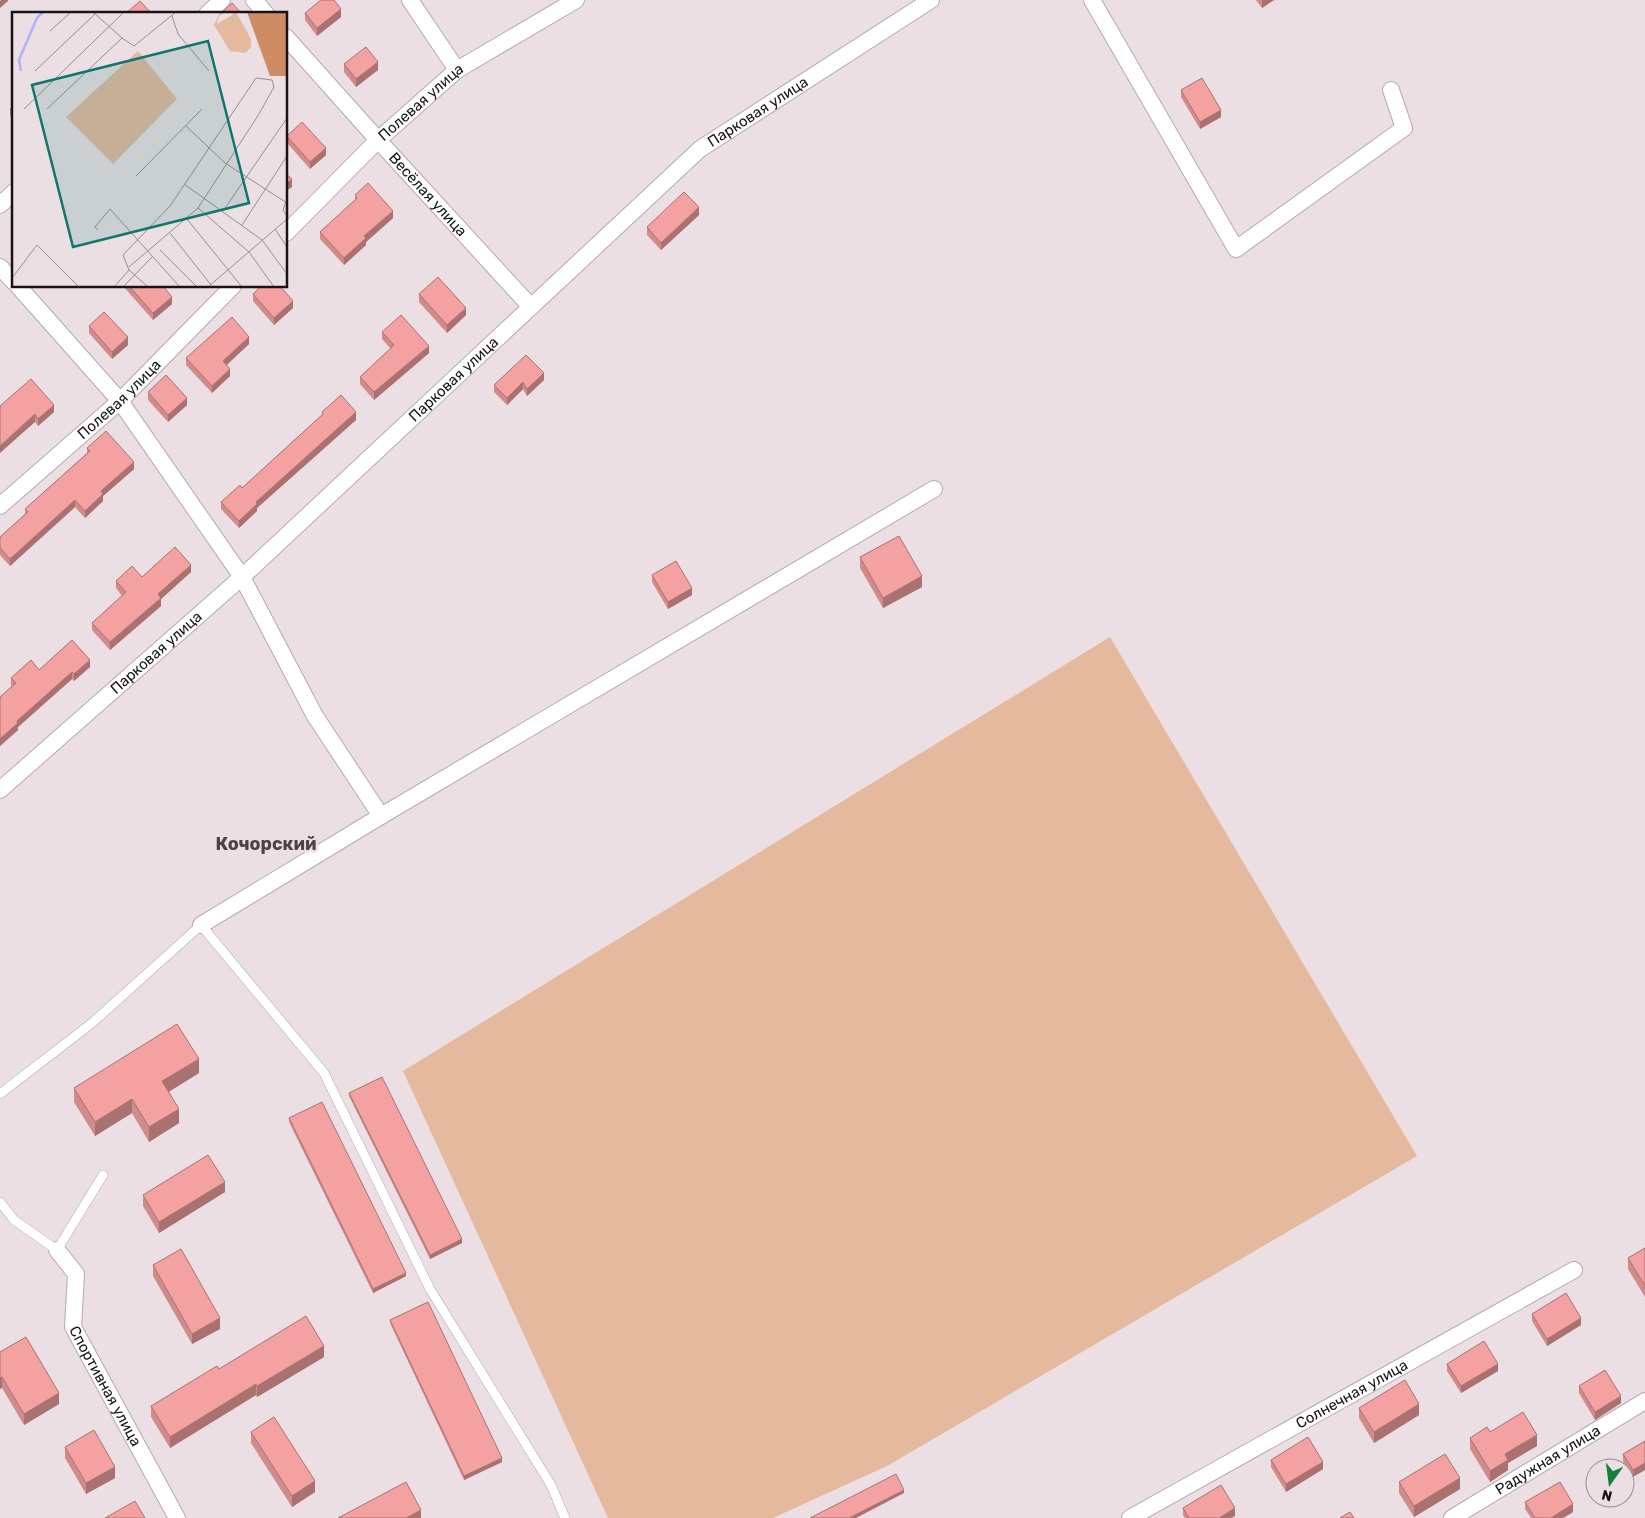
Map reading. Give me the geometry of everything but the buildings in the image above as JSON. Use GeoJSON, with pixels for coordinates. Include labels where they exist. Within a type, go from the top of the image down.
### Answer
{"type":"FeatureCollection","features":[{"type":"Feature","properties":{"kind":"street"},"geometry":{"type":"LineString","coordinates":[[209,12],[222,0]]}},
{"type":"Feature","properties":{"kind":"street"},"geometry":{"type":"LineString","coordinates":[[254,0],[264,12]]}},
{"type":"Feature","properties":{"kind":"street"},"geometry":{"type":"LineString","coordinates":[[410,0],[457,70]]}},
{"type":"Feature","properties":{"kind":"street","name":"Полевая улица"},"geometry":{"type":"LineString","coordinates":[[288,230],[378,140],[457,70],[576,0]]}},
{"type":"Feature","properties":{"kind":"street","name":"Парковая улица"},"geometry":{"type":"LineString","coordinates":[[0,790],[242,577],[700,149],[931,0]]}},
{"type":"Feature","properties":{"kind":"street"},"geometry":{"type":"LineString","coordinates":[[1092,0],[1236,249],[1404,128],[1391,90]]}},
{"type":"Feature","properties":{"kind":"street","name":"Весёлая улица"},"geometry":{"type":"LineString","coordinates":[[288,38],[531,307]]}},
{"type":"Feature","properties":{"kind":"street"},"geometry":{"type":"LineString","coordinates":[[0,205],[12,194]]}},
{"type":"Feature","properties":{"kind":"street"},"geometry":{"type":"LineString","coordinates":[[0,267],[12,280]]}},
{"type":"Feature","properties":{"kind":"street"},"geometry":{"type":"LineString","coordinates":[[20,288],[120,401],[242,577],[315,716],[381,816]]}},
{"type":"Feature","properties":{"kind":"street","name":"Полевая улица"},"geometry":{"type":"LineString","coordinates":[[0,506],[120,401],[231,288]]}},
{"type":"Feature","properties":{"kind":"street"},"geometry":{"type":"LineString","coordinates":[[201,926],[381,816],[934,489]]}},
{"type":"Feature","properties":{"kind":"street","name":"Спортивная улица"},"geometry":{"type":"LineString","coordinates":[[58,1250],[76,1274],[72,1327],[177,1518]]}},
{"type":"Feature","properties":{"kind":"street","name":"Солнечная улица"},"geometry":{"type":"LineString","coordinates":[[1130,1518],[1574,1270]]}},
{"type":"Feature","properties":{"kind":"street","name":"Радужная улица"},"geometry":{"type":"LineString","coordinates":[[1452,1518],[1645,1402]]}},
{"type":"Feature","properties":{"kind":"lane"},"geometry":{"type":"LineString","coordinates":[[0,1094],[92,1023],[201,926],[324,1073],[430,1289],[550,1485],[565,1518]]}},
{"type":"Feature","properties":{"kind":"lane"},"geometry":{"type":"LineString","coordinates":[[0,1202],[14,1220],[58,1250],[103,1175]]}},
{"type":"Feature","properties":{"kind":"shaded area"},"geometry":{"type":"Polygon","coordinates":[[[1110,637],[1417,1156],[887,1466],[773,1518],[608,1518],[403,1071],[1110,637]]]}},
{"type":"Feature","properties":{"kind":"district","name":"Кочорский"},"geometry":{"type":"Point","coordinates":[266,844]}}]}
